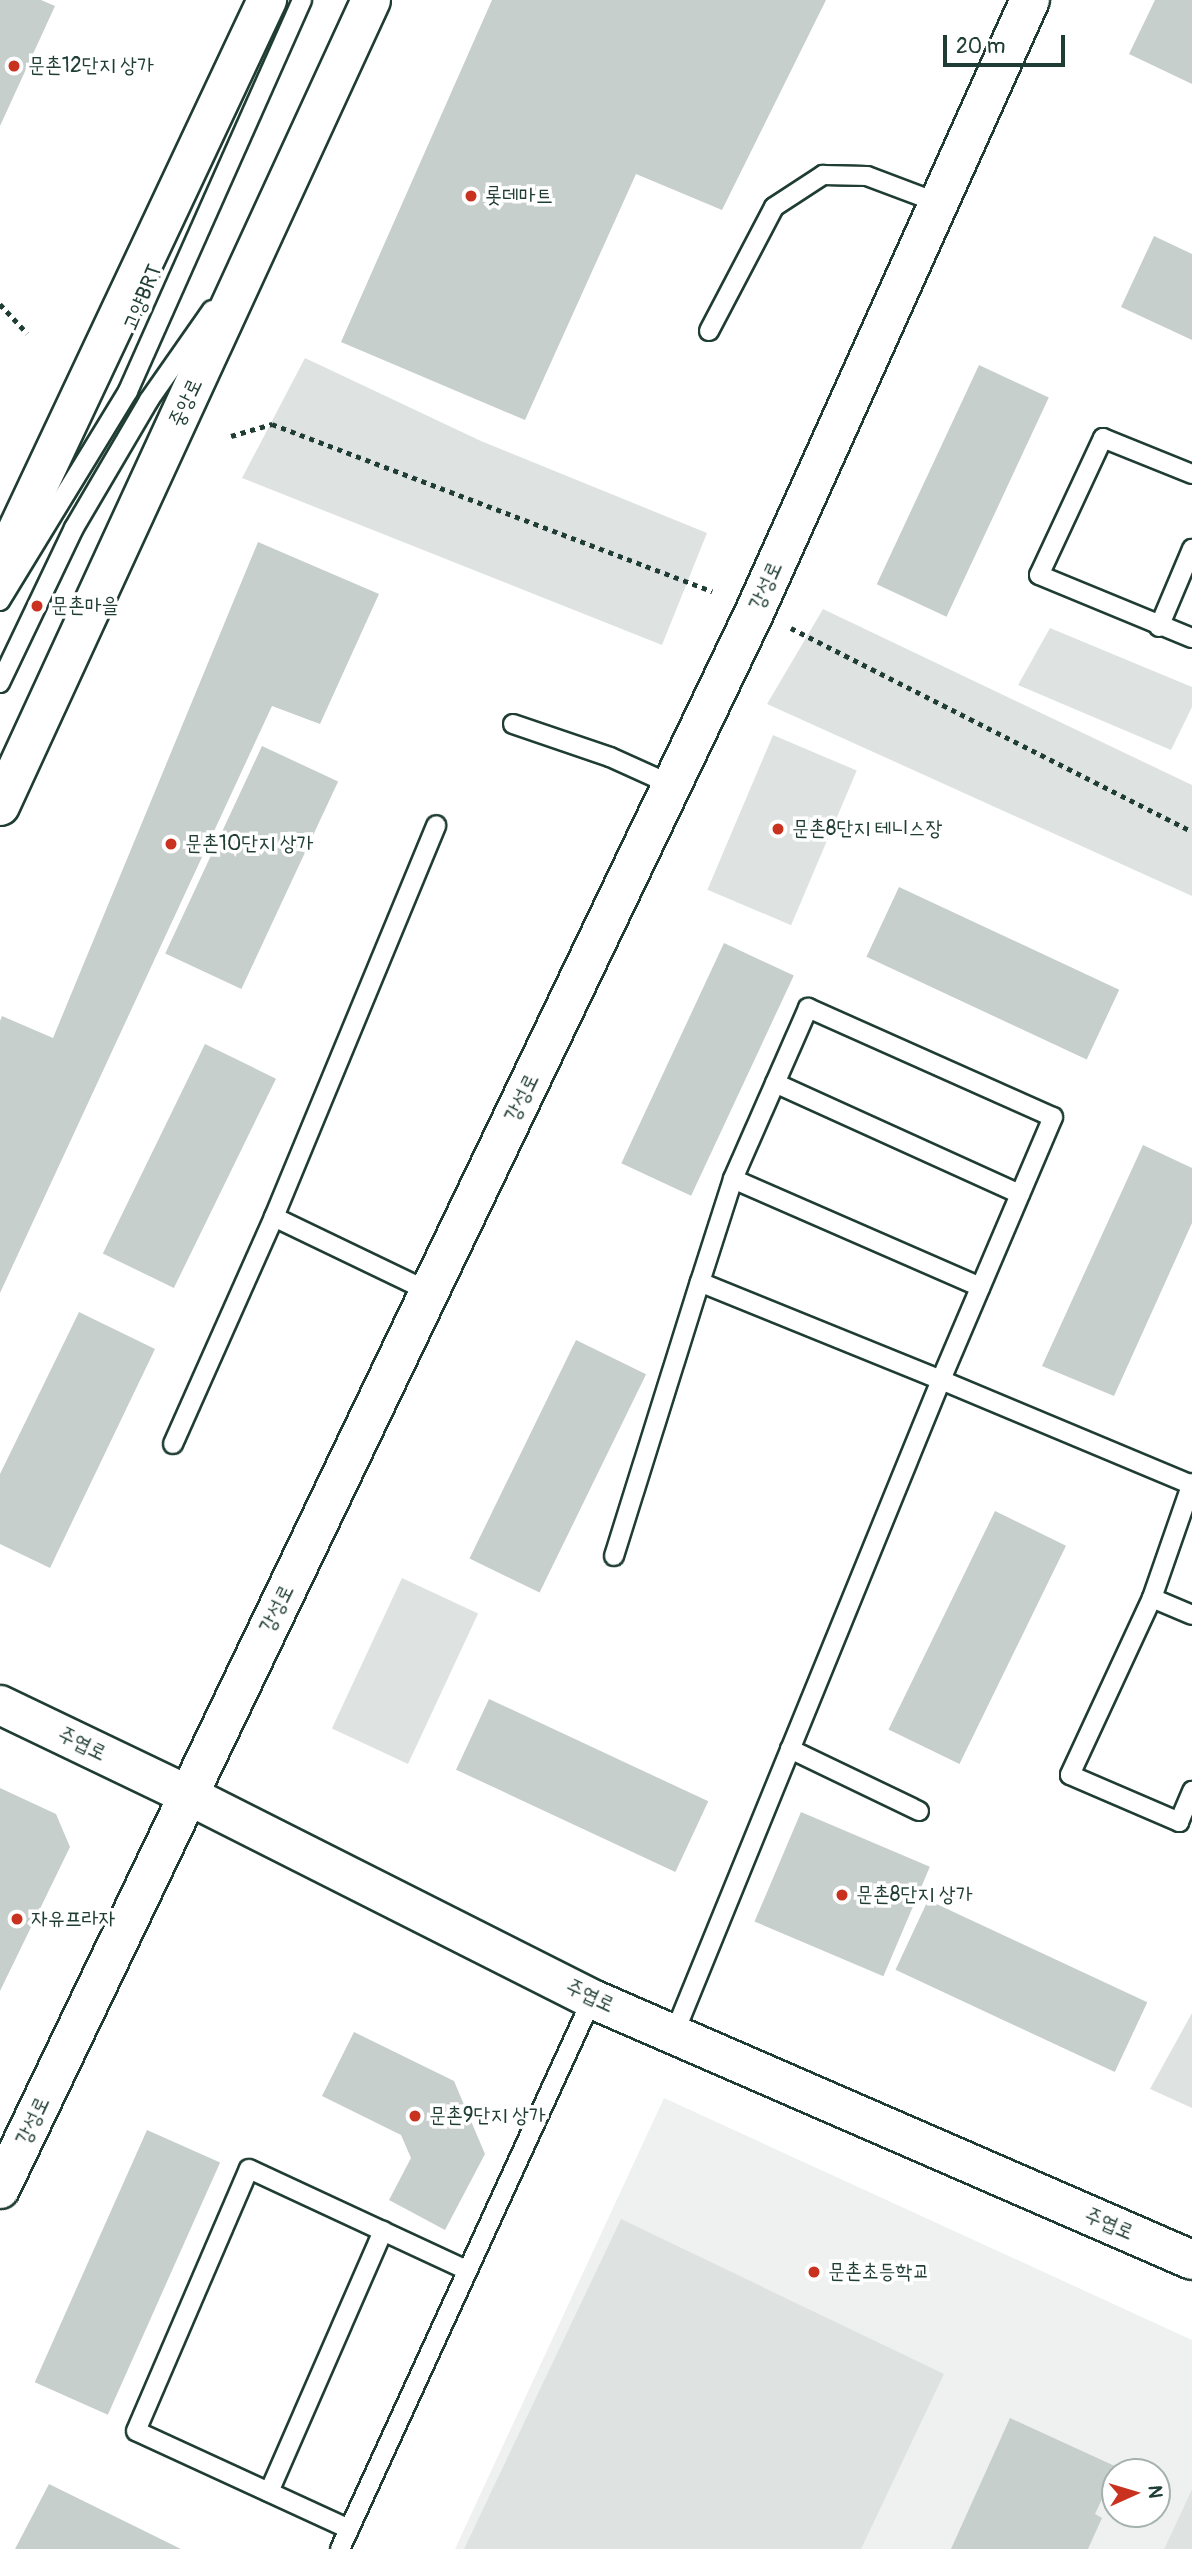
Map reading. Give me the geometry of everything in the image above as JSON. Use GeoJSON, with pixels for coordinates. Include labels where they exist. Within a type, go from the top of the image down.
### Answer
{"type":"FeatureCollection","features":[{"type":"Feature","properties":{"kind":"street"},"geometry":{"type":"LineString","coordinates":[[0,567],[267,0]]}},
{"type":"Feature","properties":{"kind":"street","name":"중앙로"},"geometry":{"type":"LineString","coordinates":[[0,806],[371,0]]}},
{"type":"Feature","properties":{"kind":"street","name":"강성로"},"geometry":{"type":"LineString","coordinates":[[0,2189],[672,785],[1030,0]]}},
{"type":"Feature","properties":{"kind":"street","name":"주엽로"},"geometry":{"type":"LineString","coordinates":[[0,1705],[188,1795],[592,1998],[1192,2260]]}},
{"type":"Feature","properties":{"kind":"lane","name":"고양BRT"},"geometry":{"type":"LineString","coordinates":[[0,601],[128,391],[302,0]]}},
{"type":"Feature","properties":{"kind":"lane"},"geometry":{"type":"LineString","coordinates":[[709,331],[774,207],[823,175],[867,176],[939,203]]}},
{"type":"Feature","properties":{"kind":"lane"},"geometry":{"type":"LineString","coordinates":[[0,683],[81,517],[149,400],[254,250],[286,186]]}},
{"type":"Feature","properties":{"kind":"lane"},"geometry":{"type":"LineString","coordinates":[[1192,474],[1103,438],[1039,575],[1159,627],[1192,638]]}},
{"type":"Feature","properties":{"kind":"lane"},"geometry":{"type":"LineString","coordinates":[[1159,627],[1192,549]]}},
{"type":"Feature","properties":{"kind":"lane"},"geometry":{"type":"LineString","coordinates":[[513,724],[610,757],[672,785]]}},
{"type":"Feature","properties":{"kind":"lane"},"geometry":{"type":"LineString","coordinates":[[173,1444],[274,1217],[436,825]]}},
{"type":"Feature","properties":{"kind":"lane"},"geometry":{"type":"LineString","coordinates":[[614,1556],[733,1179],[808,1009],[1053,1117],[941,1380],[674,2034]]}},
{"type":"Feature","properties":{"kind":"lane"},"geometry":{"type":"LineString","coordinates":[[775,1083],[1020,1194]]}},
{"type":"Feature","properties":{"kind":"lane"},"geometry":{"type":"LineString","coordinates":[[733,1179],[981,1287]]}},
{"type":"Feature","properties":{"kind":"lane"},"geometry":{"type":"LineString","coordinates":[[274,1217],[430,1292]]}},
{"type":"Feature","properties":{"kind":"lane"},"geometry":{"type":"LineString","coordinates":[[700,1282],[1192,1484],[1152,1598],[1070,1775],[1179,1822],[1192,1791]]}},
{"type":"Feature","properties":{"kind":"lane"},"geometry":{"type":"LineString","coordinates":[[1152,1598],[1192,1615]]}},
{"type":"Feature","properties":{"kind":"lane"},"geometry":{"type":"LineString","coordinates":[[790,1749],[919,1811]]}},
{"type":"Feature","properties":{"kind":"lane"},"geometry":{"type":"LineString","coordinates":[[340,2549],[592,1998]]}},
{"type":"Feature","properties":{"kind":"lane"},"geometry":{"type":"LineString","coordinates":[[349,2529],[136,2431],[243,2182],[249,2169],[467,2270]]}},
{"type":"Feature","properties":{"kind":"lane"},"geometry":{"type":"LineString","coordinates":[[269,2492],[383,2231]]}},
{"type":"Feature","properties":{"kind":"path"},"geometry":{"type":"LineString","coordinates":[[0,304],[27,333]]}},
{"type":"Feature","properties":{"kind":"path"},"geometry":{"type":"LineString","coordinates":[[231,436],[272,424],[712,591]]}},
{"type":"Feature","properties":{"kind":"path"},"geometry":{"type":"LineString","coordinates":[[790,628],[1192,831]]}},
{"type":"Feature","properties":{"kind":"shaded area"},"geometry":{"type":"Polygon","coordinates":[[[305,358],[481,441],[707,533],[662,645],[242,478],[305,358]]]}},
{"type":"Feature","properties":{"kind":"shaded area"},"geometry":{"type":"Polygon","coordinates":[[[823,609],[1192,785],[1192,896],[767,704],[823,609]]]}},
{"type":"Feature","properties":{"kind":"shaded area"},"geometry":{"type":"Polygon","coordinates":[[[1050,628],[1192,687],[1192,707],[1171,750],[1018,685],[1050,628]]]}},
{"type":"Feature","properties":{"kind":"shaded area","name":"문촌8단지 테니스장"},"geometry":{"type":"Polygon","coordinates":[[[773,735],[857,771],[791,925],[707,890],[773,735]]]}},
{"type":"Feature","properties":{"kind":"shaded area"},"geometry":{"type":"Polygon","coordinates":[[[402,1578],[478,1613],[408,1764],[332,1728],[402,1578]]]}},
{"type":"Feature","properties":{"kind":"shaded area"},"geometry":{"type":"Polygon","coordinates":[[[1192,2013],[1192,2108],[1150,2089],[1192,2013]]]}},
{"type":"Feature","properties":{"kind":"shaded area","name":"문촌초등학교"},"geometry":{"type":"Polygon","coordinates":[[[664,2098],[1192,2340],[1192,2489],[1164,2549],[455,2549],[664,2098]]]}},
{"type":"Feature","properties":{"kind":"shaded area"},"geometry":{"type":"Polygon","coordinates":[[[621,2219],[944,2374],[861,2549],[464,2549],[621,2219]]]}},
{"type":"Feature","properties":{"kind":"shaded area"},"geometry":{"type":"Polygon","coordinates":[[[1192,2489],[1192,2549],[1164,2549],[1192,2489]]]}},
{"type":"Feature","properties":{"kind":"building","name":"문촌12단지 상가"},"geometry":{"type":"Polygon","coordinates":[[[0,0],[41,0],[55,6],[0,126],[0,0]]]}},
{"type":"Feature","properties":{"kind":"building","name":"롯데마트"},"geometry":{"type":"Polygon","coordinates":[[[492,0],[826,0],[722,210],[636,174],[525,420],[341,342],[492,0]]]}},
{"type":"Feature","properties":{"kind":"building"},"geometry":{"type":"Polygon","coordinates":[[[1155,0],[1192,0],[1192,84],[1129,54],[1155,0]]]}},
{"type":"Feature","properties":{"kind":"building"},"geometry":{"type":"Polygon","coordinates":[[[1154,236],[1192,254],[1192,340],[1121,307],[1154,236]]]}},
{"type":"Feature","properties":{"kind":"building"},"geometry":{"type":"Polygon","coordinates":[[[979,365],[1049,398],[947,617],[877,584],[979,365]]]}},
{"type":"Feature","properties":{"kind":"building","name":"문촌10단지 상가"},"geometry":{"type":"Polygon","coordinates":[[[258,542],[379,594],[320,724],[272,706],[0,1293],[0,1021],[2,1016],[53,1038],[258,542]]]}},
{"type":"Feature","properties":{"kind":"building"},"geometry":{"type":"Polygon","coordinates":[[[262,746],[338,781],[241,989],[165,954],[262,746]]]}},
{"type":"Feature","properties":{"kind":"building"},"geometry":{"type":"Polygon","coordinates":[[[899,887],[1119,990],[1087,1059],[866,957],[899,887]]]}},
{"type":"Feature","properties":{"kind":"building"},"geometry":{"type":"Polygon","coordinates":[[[724,943],[794,976],[691,1196],[621,1163],[724,943]]]}},
{"type":"Feature","properties":{"kind":"building"},"geometry":{"type":"Polygon","coordinates":[[[205,1044],[276,1079],[174,1288],[103,1253],[205,1044]]]}},
{"type":"Feature","properties":{"kind":"building"},"geometry":{"type":"Polygon","coordinates":[[[1143,1145],[1192,1168],[1192,1223],[1114,1396],[1042,1366],[1143,1145]]]}},
{"type":"Feature","properties":{"kind":"building"},"geometry":{"type":"Polygon","coordinates":[[[79,1312],[155,1349],[50,1568],[0,1544],[0,1474],[79,1312]]]}},
{"type":"Feature","properties":{"kind":"building"},"geometry":{"type":"Polygon","coordinates":[[[576,1340],[646,1374],[540,1593],[469,1558],[576,1340]]]}},
{"type":"Feature","properties":{"kind":"building"},"geometry":{"type":"Polygon","coordinates":[[[995,1511],[1066,1546],[959,1764],[888,1729],[995,1511]]]}},
{"type":"Feature","properties":{"kind":"building"},"geometry":{"type":"Polygon","coordinates":[[[489,1699],[708,1801],[675,1872],[456,1770],[489,1699]]]}},
{"type":"Feature","properties":{"kind":"building","name":"자유프라자"},"geometry":{"type":"Polygon","coordinates":[[[0,1788],[56,1814],[70,1847],[0,1991],[0,1788]]]}},
{"type":"Feature","properties":{"kind":"building","name":"문촌8단지 상가"},"geometry":{"type":"Polygon","coordinates":[[[801,1812],[930,1867],[883,1976],[755,1922],[801,1812]]]}},
{"type":"Feature","properties":{"kind":"building"},"geometry":{"type":"Polygon","coordinates":[[[928,1900],[1147,2002],[1115,2072],[895,1970],[928,1900]]]}},
{"type":"Feature","properties":{"kind":"building","name":"문촌9단지 상가"},"geometry":{"type":"Polygon","coordinates":[[[354,2032],[454,2081],[485,2154],[445,2230],[389,2200],[411,2158],[401,2135],[322,2096],[354,2032]]]}},
{"type":"Feature","properties":{"kind":"building"},"geometry":{"type":"Polygon","coordinates":[[[147,2130],[220,2163],[108,2415],[35,2382],[147,2130]]]}},
{"type":"Feature","properties":{"kind":"building"},"geometry":{"type":"Polygon","coordinates":[[[1010,2418],[1101,2460],[1101,2501],[1095,2514],[1101,2520],[1088,2549],[951,2549],[1010,2418]]]}},
{"type":"Feature","properties":{"kind":"building"},"geometry":{"type":"Polygon","coordinates":[[[49,2484],[181,2549],[15,2549],[49,2484]]]}},
{"type":"Feature","properties":{"kind":"place","name":"문촌12단지 상가"},"geometry":{"type":"Point","coordinates":[14,66]}},
{"type":"Feature","properties":{"kind":"place","name":"롯데마트"},"geometry":{"type":"Point","coordinates":[471,196]}},
{"type":"Feature","properties":{"kind":"place","name":"문촌마을"},"geometry":{"type":"Point","coordinates":[37,606]}},
{"type":"Feature","properties":{"kind":"place","name":"문촌8단지 테니스장"},"geometry":{"type":"Point","coordinates":[778,829]}},
{"type":"Feature","properties":{"kind":"place","name":"문촌10단지 상가"},"geometry":{"type":"Point","coordinates":[171,844]}},
{"type":"Feature","properties":{"kind":"place","name":"문촌8단지 상가"},"geometry":{"type":"Point","coordinates":[842,1895]}},
{"type":"Feature","properties":{"kind":"place","name":"자유프라자"},"geometry":{"type":"Point","coordinates":[17,1919]}},
{"type":"Feature","properties":{"kind":"place","name":"문촌9단지 상가"},"geometry":{"type":"Point","coordinates":[415,2116]}},
{"type":"Feature","properties":{"kind":"place","name":"문촌초등학교"},"geometry":{"type":"Point","coordinates":[814,2272]}}]}
